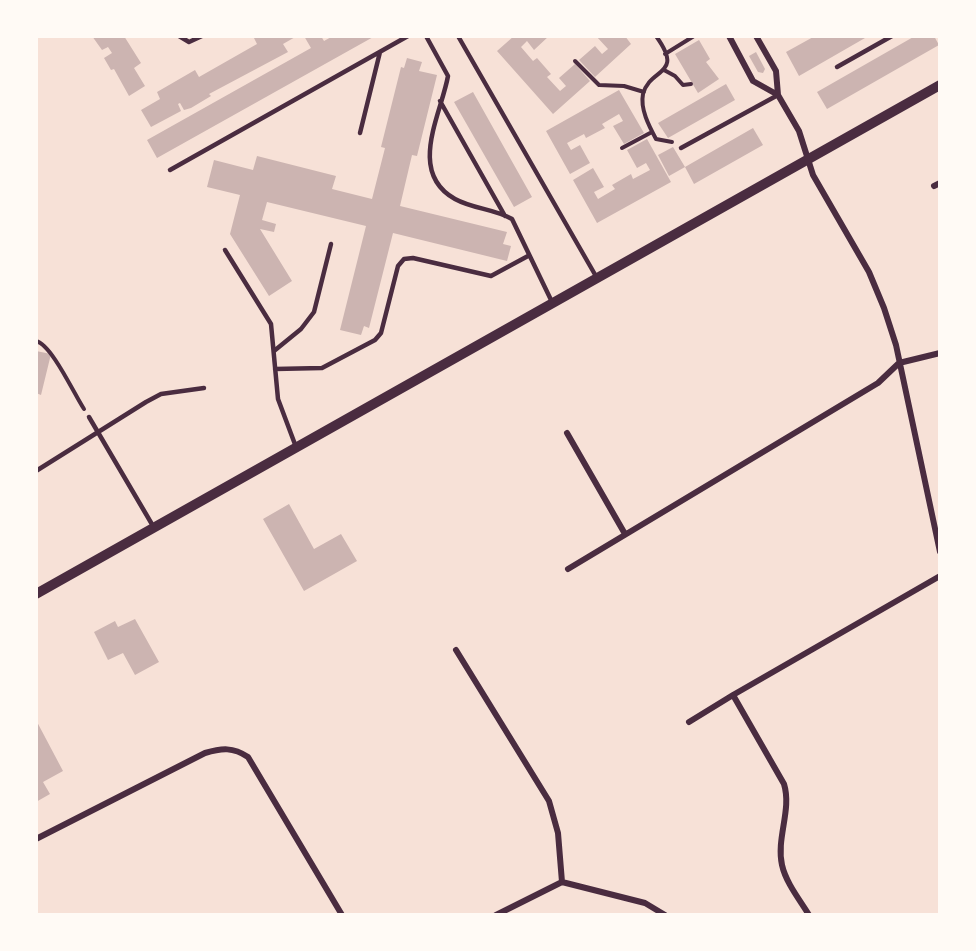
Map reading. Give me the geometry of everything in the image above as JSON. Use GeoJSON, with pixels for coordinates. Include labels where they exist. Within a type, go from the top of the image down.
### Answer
{"type":"FeatureCollection","features":[{"type":"Feature","properties":{"kind":"street"},"geometry":{"type":"LineString","coordinates":[[729,36],[753,81],[778,95]]}},
{"type":"Feature","properties":{"kind":"street"},"geometry":{"type":"LineString","coordinates":[[756,36],[776,71],[778,95],[799,131],[813,175],[878,290],[899,363],[940,552]]}},
{"type":"Feature","properties":{"kind":"street"},"geometry":{"type":"LineString","coordinates":[[36,594],[940,85]]}},
{"type":"Feature","properties":{"kind":"street"},"geometry":{"type":"LineString","coordinates":[[568,569],[878,383],[899,363],[940,353]]}},
{"type":"Feature","properties":{"kind":"street"},"geometry":{"type":"LineString","coordinates":[[567,433],[625,534]]}},
{"type":"Feature","properties":{"kind":"street"},"geometry":{"type":"LineString","coordinates":[[689,722],[940,576]]}},
{"type":"Feature","properties":{"kind":"street"},"geometry":{"type":"LineString","coordinates":[[456,650],[549,801],[558,833],[562,882]]}},
{"type":"Feature","properties":{"kind":"street"},"geometry":{"type":"LineString","coordinates":[[734,695],[784,784],[787,799],[781,841],[782,865],[785,876],[809,915]]}},
{"type":"Feature","properties":{"kind":"street"},"geometry":{"type":"LineString","coordinates":[[36,838],[205,753],[220,748],[235,750],[248,757],[342,915]]}},
{"type":"Feature","properties":{"kind":"street"},"geometry":{"type":"LineString","coordinates":[[496,915],[562,882],[645,903],[665,915]]}},
{"type":"Feature","properties":{"kind":"lane"},"geometry":{"type":"LineString","coordinates":[[179,36],[189,42],[202,36]]}},
{"type":"Feature","properties":{"kind":"lane"},"geometry":{"type":"LineString","coordinates":[[170,170],[408,36]]}},
{"type":"Feature","properties":{"kind":"lane"},"geometry":{"type":"LineString","coordinates":[[426,36],[447,72],[434,122],[429,157],[435,180],[455,199],[506,216],[516,224],[528,256],[553,303]]}},
{"type":"Feature","properties":{"kind":"lane"},"geometry":{"type":"LineString","coordinates":[[458,36],[597,278]]}},
{"type":"Feature","properties":{"kind":"lane"},"geometry":{"type":"LineString","coordinates":[[837,67],[892,36]]}},
{"type":"Feature","properties":{"kind":"lane"},"geometry":{"type":"LineString","coordinates":[[360,133],[380,52]]}},
{"type":"Feature","properties":{"kind":"lane"},"geometry":{"type":"LineString","coordinates":[[681,148],[778,95]]}},
{"type":"Feature","properties":{"kind":"lane"},"geometry":{"type":"LineString","coordinates":[[440,101],[506,216]]}},
{"type":"Feature","properties":{"kind":"lane"},"geometry":{"type":"LineString","coordinates":[[274,351],[301,329],[314,312],[331,244]]}},
{"type":"Feature","properties":{"kind":"lane"},"geometry":{"type":"LineString","coordinates":[[225,250],[271,324],[278,399],[296,447]]}},
{"type":"Feature","properties":{"kind":"lane"},"geometry":{"type":"LineString","coordinates":[[275,369],[322,368],[375,340],[381,333],[398,266],[404,259],[413,258],[491,276],[528,256]]}},
{"type":"Feature","properties":{"kind":"lane"},"geometry":{"type":"LineString","coordinates":[[36,471],[161,394],[204,388]]}},
{"type":"Feature","properties":{"kind":"lane"},"geometry":{"type":"LineString","coordinates":[[89,417],[154,528]]}},
{"type":"Feature","properties":{"kind":"path"},"geometry":{"type":"LineString","coordinates":[[656,36],[666,54],[667,64],[664,70],[651,80],[642,101],[656,139],[679,143],[681,148]]}},
{"type":"Feature","properties":{"kind":"path"},"geometry":{"type":"LineString","coordinates":[[666,54],[694,36]]}},
{"type":"Feature","properties":{"kind":"path"},"geometry":{"type":"LineString","coordinates":[[575,60],[599,85],[624,86],[644,92]]}},
{"type":"Feature","properties":{"kind":"path"},"geometry":{"type":"LineString","coordinates":[[664,70],[675,76],[683,85],[691,84]]}},
{"type":"Feature","properties":{"kind":"path"},"geometry":{"type":"LineString","coordinates":[[622,148],[652,132]]}},
{"type":"Feature","properties":{"kind":"path"},"geometry":{"type":"LineString","coordinates":[[36,341],[41,342],[55,358],[89,417]]}},
{"type":"Feature","properties":{"kind":"building"},"geometry":{"type":"Polygon","coordinates":[[[92,36],[124,36],[141,63],[134,68],[145,86],[129,96],[114,69],[111,70],[104,58],[112,53],[108,47],[102,50],[92,36]]]}},
{"type":"Feature","properties":{"kind":"building"},"geometry":{"type":"Polygon","coordinates":[[[256,36],[297,36],[283,44],[288,52],[209,94],[211,96],[191,108],[184,110],[180,103],[178,104],[181,111],[151,127],[141,110],[160,99],[157,92],[195,70],[199,77],[257,44],[254,38],[256,36]]]}},
{"type":"Feature","properties":{"kind":"building"},"geometry":{"type":"Polygon","coordinates":[[[304,36],[321,36],[324,41],[333,36],[375,36],[157,158],[147,140],[311,48],[304,36]]]}},
{"type":"Feature","properties":{"kind":"building"},"geometry":{"type":"Polygon","coordinates":[[[514,36],[549,36],[534,50],[527,41],[521,47],[533,61],[537,58],[551,74],[547,77],[560,91],[566,86],[559,78],[575,64],[590,81],[553,114],[497,51],[514,36]]]}},
{"type":"Feature","properties":{"kind":"building"},"geometry":{"type":"Polygon","coordinates":[[[596,36],[625,36],[631,44],[595,77],[579,60],[595,46],[602,54],[608,49],[596,36]]]}},
{"type":"Feature","properties":{"kind":"building"},"geometry":{"type":"Polygon","coordinates":[[[815,36],[863,36],[865,38],[799,76],[786,52],[815,36]]]}},
{"type":"Feature","properties":{"kind":"building"},"geometry":{"type":"Polygon","coordinates":[[[915,36],[934,36],[939,45],[827,109],[817,92],[915,36]]]}},
{"type":"Feature","properties":{"kind":"building"},"geometry":{"type":"Polygon","coordinates":[[[699,40],[710,59],[706,62],[719,79],[698,93],[675,54],[699,40]]]}},
{"type":"Feature","properties":{"kind":"building"},"geometry":{"type":"Polygon","coordinates":[[[756,52],[765,69],[763,73],[758,72],[749,56],[756,52]]]}},
{"type":"Feature","properties":{"kind":"building"},"geometry":{"type":"Polygon","coordinates":[[[407,58],[422,62],[419,71],[437,75],[417,156],[412,155],[400,206],[507,232],[503,244],[511,246],[507,261],[393,233],[369,328],[364,326],[361,335],[340,330],[366,226],[267,202],[262,220],[276,224],[274,232],[260,229],[292,281],[269,296],[230,234],[240,195],[207,187],[214,160],[253,170],[257,156],[336,176],[332,189],[372,199],[385,148],[381,147],[401,67],[404,68],[407,58]]]}},
{"type":"Feature","properties":{"kind":"building"},"geometry":{"type":"Polygon","coordinates":[[[726,84],[735,100],[668,138],[658,123],[726,84]]]}},
{"type":"Feature","properties":{"kind":"building"},"geometry":{"type":"Polygon","coordinates":[[[619,90],[644,133],[624,144],[613,126],[623,121],[619,114],[602,124],[605,128],[586,138],[584,134],[567,143],[571,150],[580,145],[590,163],[570,174],[546,131],[619,90]]]}},
{"type":"Feature","properties":{"kind":"building"},"geometry":{"type":"Polygon","coordinates":[[[473,92],[532,197],[514,207],[454,102],[473,92]]]}},
{"type":"Feature","properties":{"kind":"building"},"geometry":{"type":"Polygon","coordinates":[[[753,128],[763,145],[694,184],[685,167],[753,128]]]}},
{"type":"Feature","properties":{"kind":"building"},"geometry":{"type":"Polygon","coordinates":[[[647,139],[671,182],[597,223],[573,180],[593,168],[604,187],[594,192],[598,199],[615,189],[612,185],[631,174],[633,179],[650,170],[646,163],[637,168],[627,150],[647,139]]]}},
{"type":"Feature","properties":{"kind":"building"},"geometry":{"type":"Polygon","coordinates":[[[673,147],[685,167],[669,176],[658,155],[673,147]]]}},
{"type":"Feature","properties":{"kind":"building"},"geometry":{"type":"Polygon","coordinates":[[[36,351],[51,354],[41,395],[36,393],[36,351]]]}},
{"type":"Feature","properties":{"kind":"building"},"geometry":{"type":"Polygon","coordinates":[[[289,504],[314,549],[341,534],[357,561],[304,591],[263,519],[289,504]]]}},
{"type":"Feature","properties":{"kind":"building"},"geometry":{"type":"Polygon","coordinates":[[[135,619],[159,662],[135,675],[123,653],[108,660],[94,632],[115,621],[118,627],[135,619]]]}},
{"type":"Feature","properties":{"kind":"building"},"geometry":{"type":"Polygon","coordinates":[[[36,720],[63,771],[43,782],[50,794],[36,802],[36,720]]]}}]}
